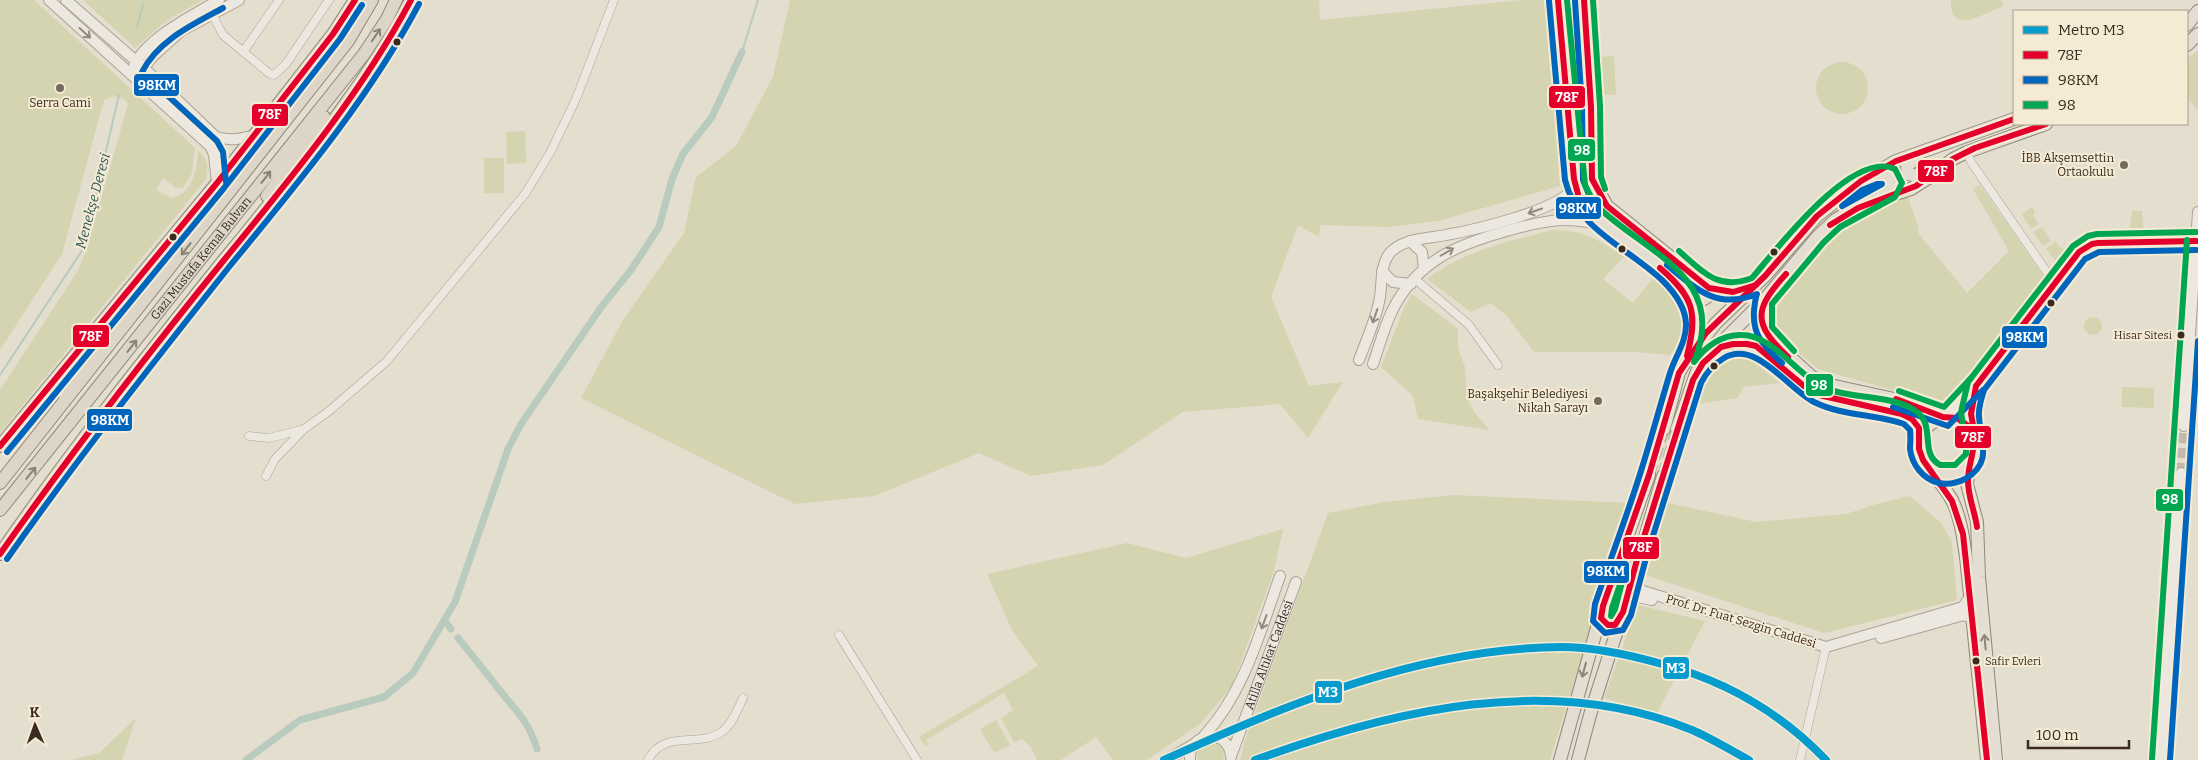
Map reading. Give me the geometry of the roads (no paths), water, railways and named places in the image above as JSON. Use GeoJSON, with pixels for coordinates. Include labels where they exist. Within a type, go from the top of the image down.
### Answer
{"type":"FeatureCollection","features":[{"type":"Feature","properties":{"kind":"highway"},"geometry":{"type":"LineString","coordinates":[[0,446],[217,183],[333,34],[355,0]]}},
{"type":"Feature","properties":{"kind":"highway","name":"Gazi Mustafa Kemal Bulvarı"},"geometry":{"type":"LineString","coordinates":[[0,483],[348,41],[372,0]]}},
{"type":"Feature","properties":{"kind":"highway","name":"Gazi Mustafa Kemal Bulvarı"},"geometry":{"type":"LineString","coordinates":[[0,510],[364,54],[387,19],[396,0]]}},
{"type":"Feature","properties":{"kind":"highway"},"geometry":{"type":"LineString","coordinates":[[0,538],[44,489],[281,191],[373,66],[412,0]]}},
{"type":"Feature","properties":{"kind":"highway"},"geometry":{"type":"LineString","coordinates":[[226,259],[276,183],[338,96],[364,54]]}},
{"type":"Feature","properties":{"kind":"highway"},"geometry":{"type":"LineString","coordinates":[[31,444],[73,377],[217,183]]}},
{"type":"Feature","properties":{"kind":"highway"},"geometry":{"type":"LineString","coordinates":[[0,554],[44,489]]}},
{"type":"Feature","properties":{"kind":"main road"},"geometry":{"type":"LineString","coordinates":[[1558,0],[1575,186],[1582,203],[1608,228],[1677,282],[1701,298],[1706,298],[1710,295],[1710,288]]}},
{"type":"Feature","properties":{"kind":"main road"},"geometry":{"type":"LineString","coordinates":[[1584,0],[1592,179],[1595,188],[1607,206],[1710,288],[1719,292],[1734,292],[1756,284]]}},
{"type":"Feature","properties":{"kind":"main road"},"geometry":{"type":"LineString","coordinates":[[2188,24],[2198,11]]}},
{"type":"Feature","properties":{"kind":"main road"},"geometry":{"type":"LineString","coordinates":[[2188,44],[2198,34]]}},
{"type":"Feature","properties":{"kind":"main road"},"geometry":{"type":"LineString","coordinates":[[1664,429],[1679,373],[1685,362],[1711,328],[1756,284],[1817,216],[1861,181],[1896,161],[2013,119]]}},
{"type":"Feature","properties":{"kind":"main road"},"geometry":{"type":"LineString","coordinates":[[1856,207],[1911,189],[1966,152],[2043,125]]}},
{"type":"Feature","properties":{"kind":"main road"},"geometry":{"type":"LineString","coordinates":[[1936,146],[1910,161],[1907,166],[1908,174],[1913,176],[1936,171]]}},
{"type":"Feature","properties":{"kind":"main road"},"geometry":{"type":"LineString","coordinates":[[1678,429],[1693,380],[1703,363],[1764,300],[1818,236],[1835,220],[1889,190],[1893,183],[1890,176],[1886,174],[1861,181]]}},
{"type":"Feature","properties":{"kind":"main road"},"geometry":{"type":"LineString","coordinates":[[1677,282],[1690,302],[1695,320],[1685,362]]}},
{"type":"Feature","properties":{"kind":"main road"},"geometry":{"type":"LineString","coordinates":[[1764,300],[1762,320],[1768,337],[1812,377],[1830,386],[1908,402],[1945,417],[1961,420],[1972,428],[1976,447],[1974,458],[1969,466],[1967,484],[1976,522],[1979,577],[1996,760]]}},
{"type":"Feature","properties":{"kind":"main road"},"geometry":{"type":"LineString","coordinates":[[1703,363],[1721,347],[1737,343],[1752,344],[1810,390],[1826,397],[1908,416],[1915,422],[1920,435],[1920,455],[1952,501],[1961,524],[1987,760]]}},
{"type":"Feature","properties":{"kind":"main road"},"geometry":{"type":"LineString","coordinates":[[1920,435],[1930,424],[1945,417]]}},
{"type":"Feature","properties":{"kind":"main road"},"geometry":{"type":"LineString","coordinates":[[1931,471],[1942,475],[1952,475],[1969,466]]}},
{"type":"Feature","properties":{"kind":"main road"},"geometry":{"type":"LineString","coordinates":[[1560,760],[1603,606],[1649,475]]}},
{"type":"Feature","properties":{"kind":"main road"},"geometry":{"type":"LineString","coordinates":[[1578,760],[1663,476]]}},
{"type":"Feature","properties":{"kind":"main road"},"geometry":{"type":"LineString","coordinates":[[1603,606],[1601,618],[1608,625],[1618,623],[1624,608]]}},
{"type":"Feature","properties":{"kind":"street"},"geometry":{"type":"LineString","coordinates":[[49,0],[210,146],[214,154],[217,183]]}},
{"type":"Feature","properties":{"kind":"street"},"geometry":{"type":"LineString","coordinates":[[66,0],[140,64],[216,137],[226,140],[238,140],[255,135]]}},
{"type":"Feature","properties":{"kind":"street"},"geometry":{"type":"LineString","coordinates":[[130,74],[172,27],[219,0]]}},
{"type":"Feature","properties":{"kind":"street"},"geometry":{"type":"LineString","coordinates":[[140,64],[181,31],[239,0]]}},
{"type":"Feature","properties":{"kind":"street"},"geometry":{"type":"LineString","coordinates":[[243,52],[278,0]]}},
{"type":"Feature","properties":{"kind":"street"},"geometry":{"type":"LineString","coordinates":[[212,14],[223,35],[270,74],[277,74],[286,64],[329,0]]}},
{"type":"Feature","properties":{"kind":"street"},"geometry":{"type":"LineString","coordinates":[[266,476],[275,460],[304,429],[329,411],[387,361],[525,194],[550,153],[576,99],[614,0]]}},
{"type":"Feature","properties":{"kind":"street"},"geometry":{"type":"LineString","coordinates":[[1966,152],[2055,284]]}},
{"type":"Feature","properties":{"kind":"street"},"geometry":{"type":"LineString","coordinates":[[1359,360],[1380,302],[1382,270],[1389,254],[1394,249],[1410,241],[1457,233],[1524,214],[1561,200],[1575,186]]}},
{"type":"Feature","properties":{"kind":"street"},"geometry":{"type":"LineString","coordinates":[[2198,212],[2185,421],[2198,416]]}},
{"type":"Feature","properties":{"kind":"street"},"geometry":{"type":"LineString","coordinates":[[1373,364],[1392,311],[1424,269],[1444,253],[1543,222],[1573,219],[1608,228]]}},
{"type":"Feature","properties":{"kind":"street"},"geometry":{"type":"LineString","coordinates":[[1410,241],[1422,252],[1424,269]]}},
{"type":"Feature","properties":{"kind":"street"},"geometry":{"type":"LineString","coordinates":[[1945,417],[1976,386],[2079,252],[2092,244],[2196,241]]}},
{"type":"Feature","properties":{"kind":"street"},"geometry":{"type":"LineString","coordinates":[[1382,270],[1393,282],[1413,282],[1469,325],[1498,365]]}},
{"type":"Feature","properties":{"kind":"street"},"geometry":{"type":"LineString","coordinates":[[1972,428],[1970,407],[1976,386]]}},
{"type":"Feature","properties":{"kind":"street"},"geometry":{"type":"LineString","coordinates":[[249,436],[269,438],[288,435],[304,429]]}},
{"type":"Feature","properties":{"kind":"street"},"geometry":{"type":"LineString","coordinates":[[2162,760],[2181,473]]}},
{"type":"Feature","properties":{"kind":"street","name":"Prof. Dr. Fuat Sezgin Caddesi"},"geometry":{"type":"LineString","coordinates":[[1634,575],[1638,587],[1642,591],[1825,650],[1963,607],[1969,598]]}},
{"type":"Feature","properties":{"kind":"street","name":"Atilla Altıkat Caddesi"},"geometry":{"type":"LineString","coordinates":[[1194,744],[1204,736],[1222,715],[1240,684],[1280,576]]}},
{"type":"Feature","properties":{"kind":"street","name":"Atilla Altıkat Caddesi"},"geometry":{"type":"LineString","coordinates":[[1230,758],[1296,582]]}},
{"type":"Feature","properties":{"kind":"street","name":"Prof. Dr. Fuat Sezgin Caddesi"},"geometry":{"type":"LineString","coordinates":[[1624,608],[1638,597],[1646,598],[1825,650],[1964,615],[1972,618]]}},
{"type":"Feature","properties":{"kind":"street"},"geometry":{"type":"LineString","coordinates":[[839,635],[917,760]]}},
{"type":"Feature","properties":{"kind":"street"},"geometry":{"type":"LineString","coordinates":[[1800,760],[1825,650]]}},
{"type":"Feature","properties":{"kind":"street"},"geometry":{"type":"LineString","coordinates":[[648,760],[653,751],[666,742],[714,736],[724,730],[730,723],[743,698]]}},
{"type":"Feature","properties":{"kind":"street"},"geometry":{"type":"LineString","coordinates":[[1204,736],[1212,736],[1223,740],[1229,748],[1230,758]]}},
{"type":"Feature","properties":{"kind":"street"},"geometry":{"type":"LineString","coordinates":[[1167,760],[1194,744]]}},
{"type":"Feature","properties":{"kind":"street"},"geometry":{"type":"LineString","coordinates":[[1190,760],[1190,751],[1194,744]]}},
{"type":"Feature","properties":{"kind":"waterway"},"geometry":{"type":"LineString","coordinates":[[742,52],[758,0]]}},
{"type":"Feature","properties":{"kind":"waterway","name":"Menekşe Deresi"},"geometry":{"type":"LineString","coordinates":[[137,27],[143,4]]}},
{"type":"Feature","properties":{"kind":"waterway"},"geometry":{"type":"LineString","coordinates":[[246,760],[300,720],[384,697],[413,673],[455,602],[508,449],[521,424],[602,306],[631,270],[659,227],[672,179],[683,154],[712,117],[742,52]]}},
{"type":"Feature","properties":{"kind":"waterway","name":"Menekşe Deresi"},"geometry":{"type":"LineString","coordinates":[[0,375],[83,249],[119,95]]}},
{"type":"Feature","properties":{"kind":"waterway"},"geometry":{"type":"LineString","coordinates":[[445,621],[451,629]]}},
{"type":"Feature","properties":{"kind":"waterway"},"geometry":{"type":"LineString","coordinates":[[458,638],[520,715],[537,749]]}},
{"type":"Feature","properties":{"kind":"tunnel"},"geometry":{"type":"LineString","coordinates":[[2181,473],[2184,426]]}},
{"type":"Feature","properties":{"kind":"tunnel"},"geometry":{"type":"LineString","coordinates":[[1649,475],[1664,429]]}},
{"type":"Feature","properties":{"kind":"tunnel"},"geometry":{"type":"LineString","coordinates":[[1663,476],[1677,429]]}},
{"type":"Feature","properties":{"kind":"metro line","name":"M3"},"geometry":{"type":"LineString","coordinates":[[1164,760],[1260,718],[1357,682],[1407,668],[1458,657],[1509,650],[1561,647],[1587,648],[1625,655],[1662,664],[1708,679],[1751,700],[1771,713],[1790,727],[1826,760]]}},
{"type":"Feature","properties":{"kind":"metro line","name":"M3"},"geometry":{"type":"LineString","coordinates":[[1255,760],[1362,726],[1416,713],[1472,704],[1528,701],[1583,703],[1638,713],[1692,730],[1749,760]]}},
{"type":"Feature","properties":{"kind":"place","name":"Serra Cami"},"geometry":{"type":"Point","coordinates":[60,88]}},
{"type":"Feature","properties":{"kind":"place","name":"İBB Akşemsettin Ortaokulu"},"geometry":{"type":"Point","coordinates":[2124,165]}},
{"type":"Feature","properties":{"kind":"place","name":"Hisar Sitesi"},"geometry":{"type":"Point","coordinates":[2181,335]}},
{"type":"Feature","properties":{"kind":"place","name":"Başakşehir Belediyesi Nikah Sarayı"},"geometry":{"type":"Point","coordinates":[1598,401]}},
{"type":"Feature","properties":{"kind":"place","name":"Safir Evleri"},"geometry":{"type":"Point","coordinates":[1976,661]}}]}
